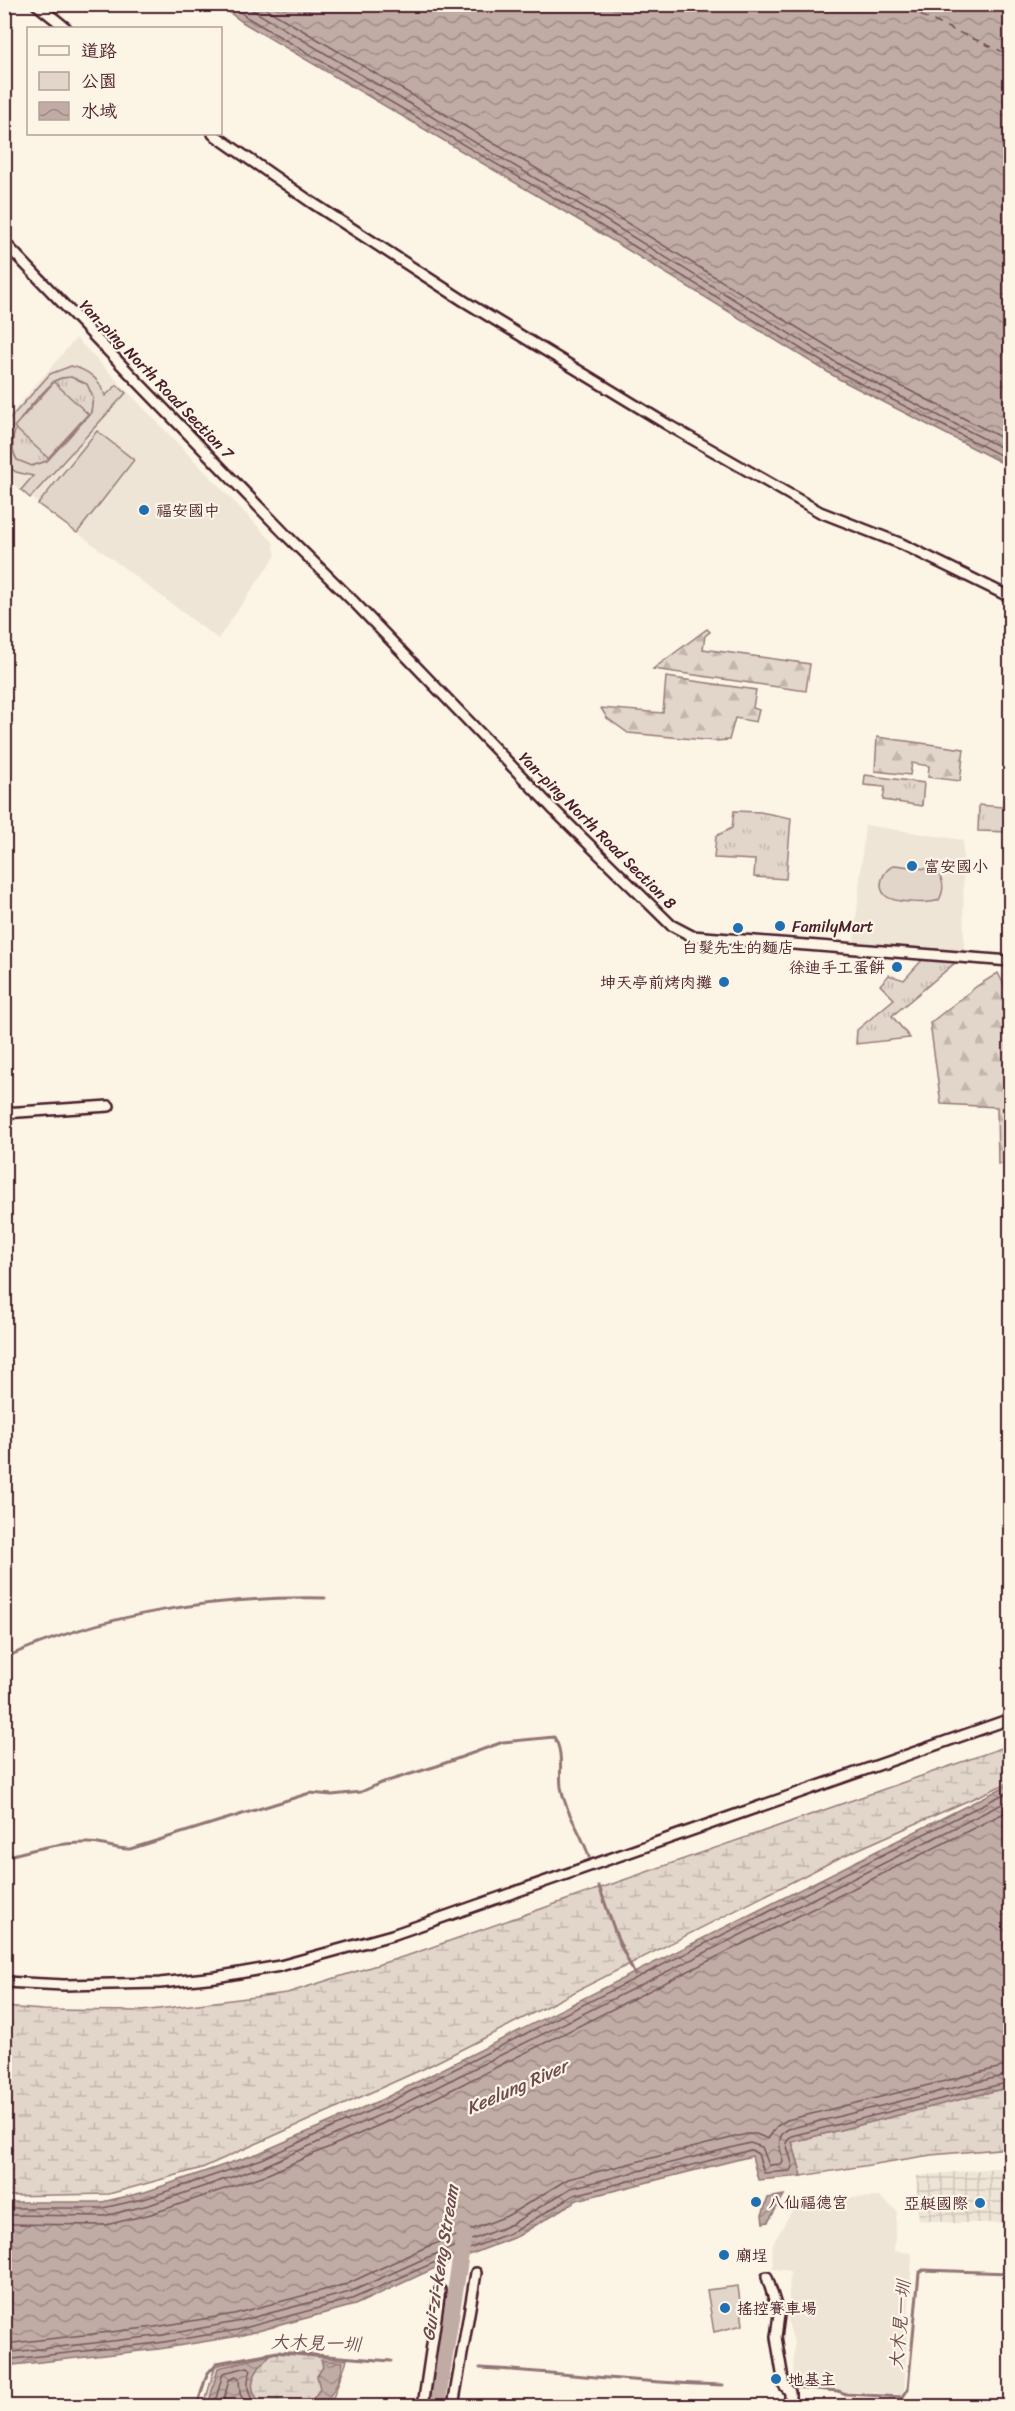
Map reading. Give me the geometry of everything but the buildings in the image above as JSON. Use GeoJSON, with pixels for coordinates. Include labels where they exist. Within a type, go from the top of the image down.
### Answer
{"type":"FeatureCollection","features":[{"type":"Feature","properties":{"kind":"street"},"geometry":{"type":"LineString","coordinates":[[36,4],[65,27]]}},
{"type":"Feature","properties":{"kind":"street"},"geometry":{"type":"LineString","coordinates":[[214,135],[311,202],[464,301],[668,426],[810,506],[902,544],[1011,597]]}},
{"type":"Feature","properties":{"kind":"street","name":"Yan-ping North Road Section 7"},"geometry":{"type":"LineString","coordinates":[[4,242],[288,537]]}},
{"type":"Feature","properties":{"kind":"street","name":"Yan-ping North Road Section 8"},"geometry":{"type":"LineString","coordinates":[[288,537],[355,603],[552,808],[671,925],[692,936],[1011,961]]}},
{"type":"Feature","properties":{"kind":"street"},"geometry":{"type":"LineString","coordinates":[[4,1113],[109,1106]]}},
{"type":"Feature","properties":{"kind":"street"},"geometry":{"type":"LineString","coordinates":[[4,1982],[64,1985],[160,1983],[216,1977],[291,1964],[402,1931],[1011,1719]]}},
{"type":"Feature","properties":{"kind":"street"},"geometry":{"type":"LineString","coordinates":[[453,2406],[476,2273]]}},
{"type":"Feature","properties":{"kind":"street"},"geometry":{"type":"LineString","coordinates":[[767,2277],[779,2315],[776,2337],[784,2385],[790,2392],[790,2406]]}},
{"type":"Feature","properties":{"kind":"street"},"geometry":{"type":"LineString","coordinates":[[423,2406],[440,2290]]}},
{"type":"Feature","properties":{"kind":"shaded area","name":"福安國中"},"geometry":{"type":"Polygon","coordinates":[[[76,338],[273,542],[276,555],[218,639],[5,478],[4,422],[76,338]]]}},
{"type":"Feature","properties":{"kind":"shaded area","name":"富安國小"},"geometry":{"type":"Polygon","coordinates":[[[865,825],[963,840],[964,953],[854,942],[865,825]]]}},
{"type":"Feature","properties":{"kind":"shaded area","name":"亞艇國際"},"geometry":{"type":"Polygon","coordinates":[[[1005,2167],[1005,2223],[919,2220],[916,2176],[1005,2167]]]}},
{"type":"Feature","properties":{"kind":"shaded area"},"geometry":{"type":"Polygon","coordinates":[[[880,2197],[897,2211],[894,2251],[912,2253],[904,2395],[840,2391],[793,2380],[794,2343],[788,2322],[790,2271],[773,2269],[772,2245],[790,2214],[803,2198],[880,2197]]]}},
{"type":"Feature","properties":{"kind":"green space"},"geometry":{"type":"Polygon","coordinates":[[[71,366],[93,376],[105,396],[117,385],[126,393],[30,498],[21,490],[33,476],[16,472],[5,464],[5,424],[50,374],[71,366]],[[71,377],[61,378],[54,381],[29,407],[16,428],[13,438],[13,449],[17,460],[32,466],[47,461],[91,413],[93,397],[87,384],[71,377]]]}},
{"type":"Feature","properties":{"kind":"green space"},"geometry":{"type":"Polygon","coordinates":[[[71,377],[87,384],[93,397],[91,413],[47,461],[31,466],[17,460],[13,449],[13,438],[22,417],[54,381],[71,377]]]}},
{"type":"Feature","properties":{"kind":"green space"},"geometry":{"type":"Polygon","coordinates":[[[54,382],[88,414],[48,458],[14,427],[54,382]]]}},
{"type":"Feature","properties":{"kind":"green space"},"geometry":{"type":"Polygon","coordinates":[[[97,431],[134,460],[77,533],[38,504],[97,431]]]}},
{"type":"Feature","properties":{"kind":"green space"},"geometry":{"type":"Polygon","coordinates":[[[707,629],[710,632],[705,636],[703,649],[810,664],[806,691],[653,669],[707,629]]]}},
{"type":"Feature","properties":{"kind":"green space"},"geometry":{"type":"Polygon","coordinates":[[[666,677],[756,690],[753,708],[759,710],[756,722],[735,718],[729,740],[715,741],[628,733],[607,718],[601,708],[663,713],[666,677]]]}},
{"type":"Feature","properties":{"kind":"green space"},"geometry":{"type":"Polygon","coordinates":[[[877,737],[964,749],[960,781],[928,777],[929,766],[912,763],[910,775],[875,771],[877,737]]]}},
{"type":"Feature","properties":{"kind":"green space"},"geometry":{"type":"Polygon","coordinates":[[[865,775],[924,783],[922,806],[883,800],[885,787],[864,785],[865,775]]]}},
{"type":"Feature","properties":{"kind":"green space"},"geometry":{"type":"Polygon","coordinates":[[[1003,799],[1010,800],[1010,832],[978,831],[979,805],[1003,807],[1003,799]]]}},
{"type":"Feature","properties":{"kind":"green space"},"geometry":{"type":"Polygon","coordinates":[[[734,811],[760,812],[791,818],[786,879],[754,877],[755,860],[714,858],[716,836],[732,828],[734,811]]]}},
{"type":"Feature","properties":{"kind":"green space"},"geometry":{"type":"Polygon","coordinates":[[[895,865],[934,870],[942,884],[939,900],[912,902],[886,896],[881,888],[882,878],[887,870],[895,865]]]}},
{"type":"Feature","properties":{"kind":"green space"},"geometry":{"type":"Polygon","coordinates":[[[923,959],[956,962],[892,1016],[910,1038],[856,1044],[857,1030],[894,999],[880,985],[889,975],[904,980],[923,959]]]}},
{"type":"Feature","properties":{"kind":"green space"},"geometry":{"type":"Polygon","coordinates":[[[998,973],[1010,996],[1010,1165],[998,1164],[997,1107],[941,1104],[930,1023],[977,986],[998,973]]]}},
{"type":"Feature","properties":{"kind":"green space"},"geometry":{"type":"Polygon","coordinates":[[[1010,1745],[1010,1782],[843,1856],[423,2069],[202,2168],[109,2194],[5,2196],[5,2007],[43,2010],[142,2011],[287,1993],[412,1954],[1010,1745]]]}},
{"type":"Feature","properties":{"kind":"green space"},"geometry":{"type":"Polygon","coordinates":[[[1010,2087],[1010,2148],[931,2155],[802,2176],[792,2142],[1010,2087]]]}},
{"type":"Feature","properties":{"kind":"green space","name":"搖控賽車場"},"geometry":{"type":"Polygon","coordinates":[[[738,2286],[743,2325],[714,2332],[707,2290],[738,2286]]]}},
{"type":"Feature","properties":{"kind":"green space"},"geometry":{"type":"Polygon","coordinates":[[[276,2353],[347,2360],[333,2398],[327,2406],[204,2406],[215,2366],[276,2353]]]}},
{"type":"Feature","properties":{"kind":"water"},"geometry":{"type":"Polygon","coordinates":[[[219,5],[1010,5],[1010,467],[839,379],[582,222],[244,23],[219,5]]]}},
{"type":"Feature","properties":{"kind":"water","name":"Keelung River"},"geometry":{"type":"Polygon","coordinates":[[[1010,1784],[1010,2087],[792,2142],[802,2176],[758,2180],[752,2156],[577,2200],[518,2236],[433,2269],[355,2305],[239,2336],[159,2349],[5,2366],[5,2202],[102,2202],[145,2192],[259,2153],[383,2099],[1010,1784]]]}},
{"type":"Feature","properties":{"kind":"water"},"geometry":{"type":"Polygon","coordinates":[[[784,2195],[768,2222],[763,2223],[762,2215],[768,2198],[784,2195]]]}},
{"type":"Feature","properties":{"kind":"water"},"geometry":{"type":"Polygon","coordinates":[[[270,2355],[257,2370],[253,2379],[255,2396],[262,2406],[208,2406],[218,2368],[270,2355]]]}},
{"type":"Feature","properties":{"kind":"water"},"geometry":{"type":"Polygon","coordinates":[[[321,2360],[343,2362],[338,2380],[322,2406],[301,2406],[311,2402],[320,2389],[317,2376],[323,2367],[321,2360]]]}},
{"type":"Feature","properties":{"kind":"waterway"},"geometry":{"type":"LineString","coordinates":[[4,1658],[81,1629],[162,1610],[243,1600],[325,1598]]}},
{"type":"Feature","properties":{"kind":"waterway"},"geometry":{"type":"LineString","coordinates":[[4,1857],[46,1847],[78,1843],[94,1843],[130,1849],[310,1793],[332,1795],[361,1792],[381,1783],[503,1742],[554,1737],[560,1755],[563,1796],[589,1857]]}},
{"type":"Feature","properties":{"kind":"waterway"},"geometry":{"type":"LineString","coordinates":[[599,1886],[618,1940],[635,1975]]}},
{"type":"Feature","properties":{"kind":"waterway","name":"Gui-zi-keng Stream"},"geometry":{"type":"LineString","coordinates":[[437,2406],[464,2235]]}},
{"type":"Feature","properties":{"kind":"waterway","name":"大木見一圳"},"geometry":{"type":"LineString","coordinates":[[795,2387],[838,2391],[846,2394],[903,2397],[908,2389],[919,2273],[923,2270],[1010,2273]]}},
{"type":"Feature","properties":{"kind":"waterway","name":"大木見一圳"},"geometry":{"type":"LineString","coordinates":[[197,2406],[207,2374],[217,2363],[277,2352],[391,2361]]}},
{"type":"Feature","properties":{"kind":"waterway","name":"大木見一圳"},"geometry":{"type":"LineString","coordinates":[[480,2368],[723,2385]]}},
{"type":"Feature","properties":{"kind":"ferry route"},"geometry":{"type":"LineString","coordinates":[[895,4],[1010,55]]}},
{"type":"Feature","properties":{"kind":"place","name":"福安國中"},"geometry":{"type":"Point","coordinates":[144,510]}},
{"type":"Feature","properties":{"kind":"place","name":"富安國小"},"geometry":{"type":"Point","coordinates":[912,866]}},
{"type":"Feature","properties":{"kind":"place","name":"FamilyMart"},"geometry":{"type":"Point","coordinates":[780,926]}},
{"type":"Feature","properties":{"kind":"place","name":"白髮先生的麵店"},"geometry":{"type":"Point","coordinates":[738,928]}},
{"type":"Feature","properties":{"kind":"place","name":"徐迪手工蛋餅"},"geometry":{"type":"Point","coordinates":[897,967]}},
{"type":"Feature","properties":{"kind":"place","name":"坤天亭前烤肉攤"},"geometry":{"type":"Point","coordinates":[724,982]}},
{"type":"Feature","properties":{"kind":"place","name":"八仙福德宮"},"geometry":{"type":"Point","coordinates":[756,2202]}},
{"type":"Feature","properties":{"kind":"place","name":"亞艇國際"},"geometry":{"type":"Point","coordinates":[980,2203]}},
{"type":"Feature","properties":{"kind":"place","name":"廟埕"},"geometry":{"type":"Point","coordinates":[724,2255]}},
{"type":"Feature","properties":{"kind":"place","name":"搖控賽車場"},"geometry":{"type":"Point","coordinates":[725,2308]}},
{"type":"Feature","properties":{"kind":"place","name":"地基主"},"geometry":{"type":"Point","coordinates":[776,2379]}}]}
